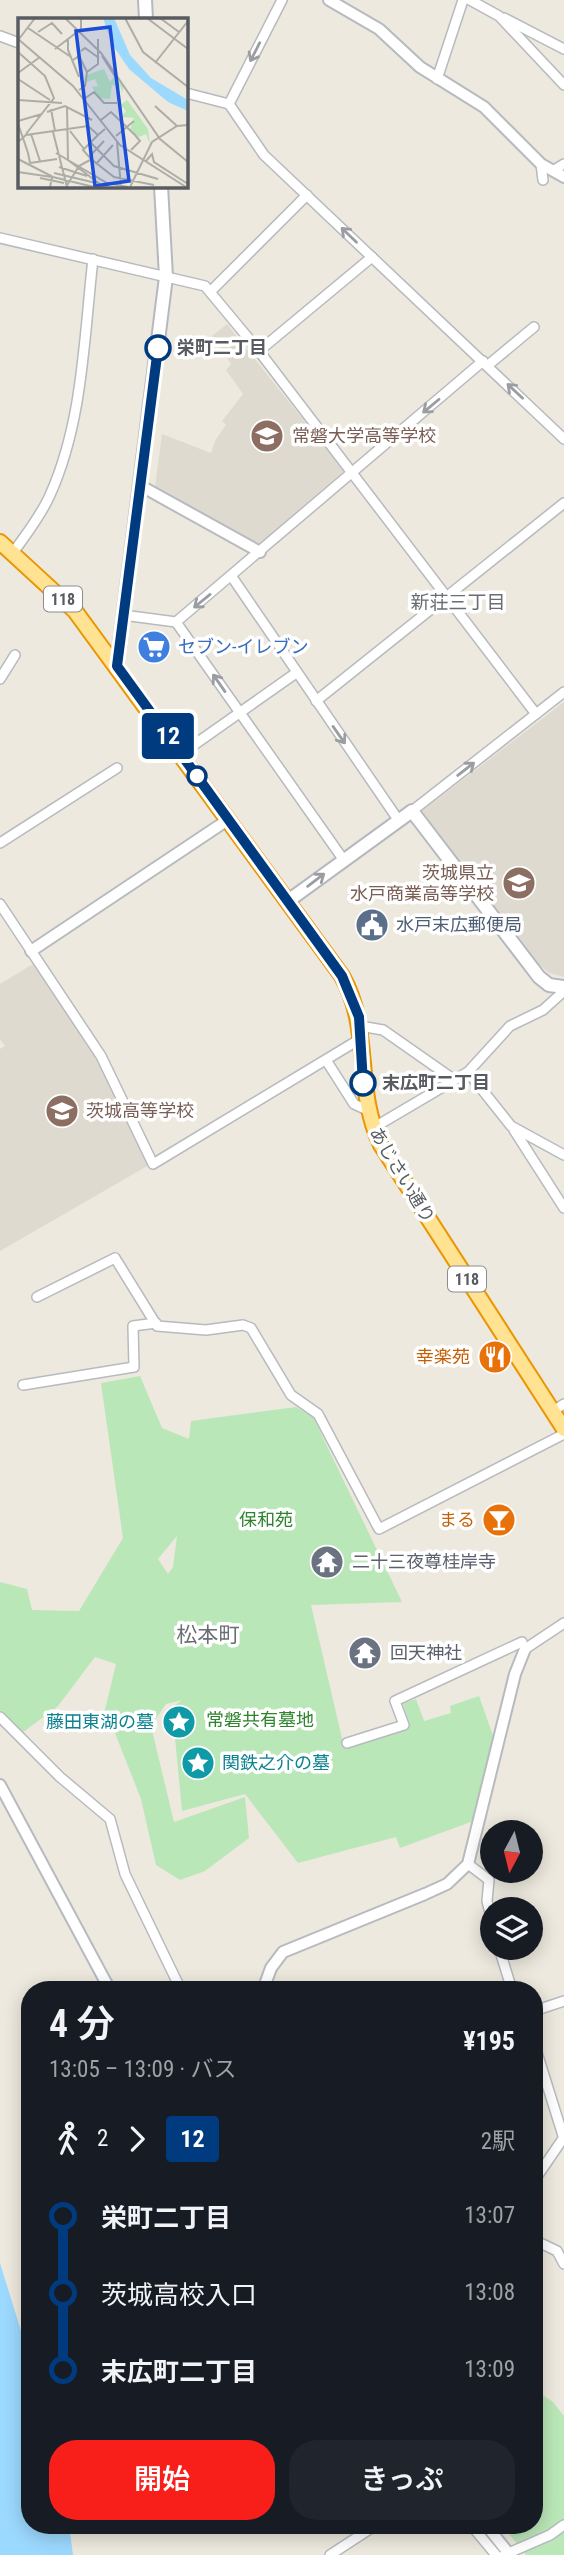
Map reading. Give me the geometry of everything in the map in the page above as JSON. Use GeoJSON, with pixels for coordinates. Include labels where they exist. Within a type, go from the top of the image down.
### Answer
{"type":"FeatureCollection","features":[{"type":"Feature","properties":{"kind":"highway","name":"118"},"geometry":{"type":"LineString","coordinates":[[0,542],[75,611],[117,666]]}},
{"type":"Feature","properties":{"kind":"highway","name":"あじさい通り"},"geometry":{"type":"LineString","coordinates":[[117,666],[342,976],[353,998],[360,1033],[367,1110],[373,1128],[559,1408],[564,1432]]}},
{"type":"Feature","properties":{"kind":"main road"},"geometry":{"type":"LineString","coordinates":[[145,0],[146,18]]}},
{"type":"Feature","properties":{"kind":"main road"},"geometry":{"type":"LineString","coordinates":[[117,666],[166,277],[160,187]]}},
{"type":"Feature","properties":{"kind":"main road"},"geometry":{"type":"LineString","coordinates":[[288,901],[412,811],[539,977],[550,985],[564,989]]}},
{"type":"Feature","properties":{"kind":"street"},"geometry":{"type":"LineString","coordinates":[[229,104],[282,0]]}},
{"type":"Feature","properties":{"kind":"street"},"geometry":{"type":"LineString","coordinates":[[329,0],[379,29],[437,79],[484,107],[541,164],[559,167],[564,177]]}},
{"type":"Feature","properties":{"kind":"street"},"geometry":{"type":"LineString","coordinates":[[437,79],[463,0]]}},
{"type":"Feature","properties":{"kind":"street"},"geometry":{"type":"LineString","coordinates":[[470,0],[564,49]]}},
{"type":"Feature","properties":{"kind":"street"},"geometry":{"type":"LineString","coordinates":[[499,16],[564,85]]}},
{"type":"Feature","properties":{"kind":"street"},"geometry":{"type":"LineString","coordinates":[[0,36],[18,43]]}},
{"type":"Feature","properties":{"kind":"street"},"geometry":{"type":"LineString","coordinates":[[187,93],[229,104],[257,147],[564,439]]}},
{"type":"Feature","properties":{"kind":"street"},"geometry":{"type":"LineString","coordinates":[[541,164],[543,180]]}},
{"type":"Feature","properties":{"kind":"street"},"geometry":{"type":"LineString","coordinates":[[211,291],[307,195]]}},
{"type":"Feature","properties":{"kind":"street"},"geometry":{"type":"LineString","coordinates":[[0,238],[205,286],[211,291],[536,714]]}},
{"type":"Feature","properties":{"kind":"street"},"geometry":{"type":"LineString","coordinates":[[259,351],[372,257]]}},
{"type":"Feature","properties":{"kind":"street"},"geometry":{"type":"LineString","coordinates":[[13,554],[37,518],[58,475],[78,399],[93,259]]}},
{"type":"Feature","properties":{"kind":"street"},"geometry":{"type":"LineString","coordinates":[[124,615],[176,622],[352,473],[534,327]]}},
{"type":"Feature","properties":{"kind":"street"},"geometry":{"type":"LineString","coordinates":[[141,486],[260,552]]}},
{"type":"Feature","properties":{"kind":"street"},"geometry":{"type":"LineString","coordinates":[[316,701],[564,503]]}},
{"type":"Feature","properties":{"kind":"street"},"geometry":{"type":"LineString","coordinates":[[232,577],[399,821]]}},
{"type":"Feature","properties":{"kind":"street"},"geometry":{"type":"LineString","coordinates":[[176,622],[343,859]]}},
{"type":"Feature","properties":{"kind":"street"},"geometry":{"type":"LineString","coordinates":[[0,679],[15,655]]}},
{"type":"Feature","properties":{"kind":"street"},"geometry":{"type":"LineString","coordinates":[[181,754],[296,673]]}},
{"type":"Feature","properties":{"kind":"street"},"geometry":{"type":"LineString","coordinates":[[412,811],[564,692]]}},
{"type":"Feature","properties":{"kind":"street"},"geometry":{"type":"LineString","coordinates":[[0,843],[117,768]]}},
{"type":"Feature","properties":{"kind":"street"},"geometry":{"type":"LineString","coordinates":[[31,951],[229,820]]}},
{"type":"Feature","properties":{"kind":"street"},"geometry":{"type":"LineString","coordinates":[[0,904],[101,1056],[153,1164],[326,1060],[360,1033],[383,1030],[453,1079]]}},
{"type":"Feature","properties":{"kind":"street"},"geometry":{"type":"LineString","coordinates":[[373,1128],[468,1072],[510,1026],[543,1010],[564,989]]}},
{"type":"Feature","properties":{"kind":"street"},"geometry":{"type":"LineString","coordinates":[[326,1060],[354,1104],[367,1110]]}},
{"type":"Feature","properties":{"kind":"street"},"geometry":{"type":"LineString","coordinates":[[468,1072],[511,1126],[564,1208]]}},
{"type":"Feature","properties":{"kind":"street"},"geometry":{"type":"LineString","coordinates":[[511,1126],[564,1155]]}},
{"type":"Feature","properties":{"kind":"street"},"geometry":{"type":"LineString","coordinates":[[37,1297],[115,1258],[156,1324]]}},
{"type":"Feature","properties":{"kind":"street"},"geometry":{"type":"LineString","coordinates":[[23,1385],[134,1367],[133,1326],[156,1324],[206,1330],[243,1325],[251,1328],[291,1395],[318,1414],[379,1529],[564,1432]]}},
{"type":"Feature","properties":{"kind":"street"},"geometry":{"type":"LineString","coordinates":[[347,1743],[404,1725],[396,1701],[524,1645],[564,1623]]}},
{"type":"Feature","properties":{"kind":"street"},"geometry":{"type":"LineString","coordinates":[[266,1981],[271,1968],[283,1952],[447,1884],[468,1864],[524,1645]]}},
{"type":"Feature","properties":{"kind":"street"},"geometry":{"type":"LineString","coordinates":[[0,1717],[60,1777],[110,1819],[125,1874],[177,1981]]}},
{"type":"Feature","properties":{"kind":"street"},"geometry":{"type":"LineString","coordinates":[[0,1785],[105,1981]]}},
{"type":"Feature","properties":{"kind":"street"},"geometry":{"type":"LineString","coordinates":[[468,1864],[489,1880],[488,1897]]}},
{"type":"Feature","properties":{"kind":"street"},"geometry":{"type":"LineString","coordinates":[[503,1960],[509,1981]]}},
{"type":"Feature","properties":{"kind":"street"},"geometry":{"type":"LineString","coordinates":[[543,2008],[564,2001]]}},
{"type":"Feature","properties":{"kind":"street"},"geometry":{"type":"LineString","coordinates":[[543,2073],[563,2140],[543,2168]]}},
{"type":"Feature","properties":{"kind":"street"},"geometry":{"type":"LineString","coordinates":[[543,2244],[557,2251],[564,2264]]}},
{"type":"Feature","properties":{"kind":"street"},"geometry":{"type":"LineString","coordinates":[[493,2534],[507,2554],[550,2535],[564,2525]]}},
{"type":"Feature","properties":{"kind":"street"},"geometry":{"type":"LineString","coordinates":[[330,2555],[362,2534]]}},
{"type":"Feature","properties":{"kind":"street"},"geometry":{"type":"LineString","coordinates":[[478,2534],[496,2555]]}},
{"type":"Feature","properties":{"kind":"shaded area","name":"常磐大学高等学校"},"geometry":{"type":"Polygon","coordinates":[[[227,324],[344,471],[259,544],[155,487],[162,434],[211,453],[216,439],[226,425],[222,421],[243,394],[226,370],[231,364],[212,336],[227,324]]]}},
{"type":"Feature","properties":{"kind":"shaded area","name":"茨城県立 水戸商業高等学校"},"geometry":{"type":"Polygon","coordinates":[[[564,702],[564,977],[549,973],[527,954],[422,811],[564,702]]]}},
{"type":"Feature","properties":{"kind":"shaded area","name":"茨城高等学校"},"geometry":{"type":"Polygon","coordinates":[[[36,962],[98,1057],[149,1165],[0,1251],[0,1049],[5,1046],[0,1039],[0,984],[36,962]]]}},
{"type":"Feature","properties":{"kind":"green space"},"geometry":{"type":"Polygon","coordinates":[[[140,1376],[162,1428],[189,1439],[191,1421],[296,1407],[313,1417],[402,1602],[311,1605],[344,1747],[410,1725],[403,1704],[416,1699],[424,1721],[451,1713],[450,1706],[479,1696],[495,1741],[476,1820],[400,1848],[396,1837],[298,1863],[245,1794],[182,1811],[172,1707],[182,1700],[166,1704],[151,1726],[174,1822],[245,1797],[249,1838],[205,1871],[180,1880],[156,1865],[141,1799],[111,1723],[113,1717],[103,1718],[116,1664],[95,1657],[58,1706],[22,1733],[0,1710],[0,1582],[27,1589],[32,1610],[79,1611],[123,1538],[101,1383],[140,1376]],[[177,1536],[158,1559],[168,1574],[173,1567],[177,1536]]]}},
{"type":"Feature","properties":{"kind":"green space"},"geometry":{"type":"Polygon","coordinates":[[[543,2395],[553,2402],[564,2416],[564,2555],[526,2555],[509,2534],[543,2534],[543,2395]]]}},
{"type":"Feature","properties":{"kind":"water"},"geometry":{"type":"Polygon","coordinates":[[[0,2263],[21,2331],[21,2534],[70,2534],[73,2555],[0,2555],[0,2263]]]}},
{"type":"Feature","properties":{"kind":"bus line","name":"12"},"geometry":{"type":"LineString","coordinates":[[158,348],[117,666],[342,976],[359,1017],[363,1083]]}},
{"type":"Feature","properties":{"kind":"place","name":"栄町二丁目"},"geometry":{"type":"Point","coordinates":[158,348]}},
{"type":"Feature","properties":{"kind":"place","name":"常磐大学高等学校"},"geometry":{"type":"Point","coordinates":[267,436]}},
{"type":"Feature","properties":{"kind":"place","name":"セブン-イレブン"},"geometry":{"type":"Point","coordinates":[154,647]}},
{"type":"Feature","properties":{"kind":"place","name":"茨城県立 水戸商業高等学校"},"geometry":{"type":"Point","coordinates":[519,883]}},
{"type":"Feature","properties":{"kind":"place","name":"水戸末広郵便局"},"geometry":{"type":"Point","coordinates":[372,925]}},
{"type":"Feature","properties":{"kind":"place","name":"末広町二丁目"},"geometry":{"type":"Point","coordinates":[363,1083]}},
{"type":"Feature","properties":{"kind":"place","name":"茨城高等学校"},"geometry":{"type":"Point","coordinates":[62,1111]}},
{"type":"Feature","properties":{"kind":"place","name":"幸楽苑"},"geometry":{"type":"Point","coordinates":[495,1357]}},
{"type":"Feature","properties":{"kind":"place","name":"まる"},"geometry":{"type":"Point","coordinates":[499,1520]}},
{"type":"Feature","properties":{"kind":"place","name":"二十三夜尊桂岸寺"},"geometry":{"type":"Point","coordinates":[327,1562]}},
{"type":"Feature","properties":{"kind":"place","name":"回天神社"},"geometry":{"type":"Point","coordinates":[365,1653]}},
{"type":"Feature","properties":{"kind":"place","name":"藤田東湖の墓"},"geometry":{"type":"Point","coordinates":[179,1722]}},
{"type":"Feature","properties":{"kind":"place","name":"関鉄之介の墓"},"geometry":{"type":"Point","coordinates":[198,1763]}},
{"type":"Feature","properties":{"kind":"district","name":"新荘三丁目"},"geometry":{"type":"Point","coordinates":[458,602]}},
{"type":"Feature","properties":{"kind":"district","name":"松本町"},"geometry":{"type":"Point","coordinates":[208,1635]}},
{"type":"Feature","properties":{"kind":"park label","name":"保和苑"},"geometry":{"type":"Point","coordinates":[266,1520]}},
{"type":"Feature","properties":{"kind":"park label","name":"常磐共有墓地"},"geometry":{"type":"Point","coordinates":[260,1720]}}]}
